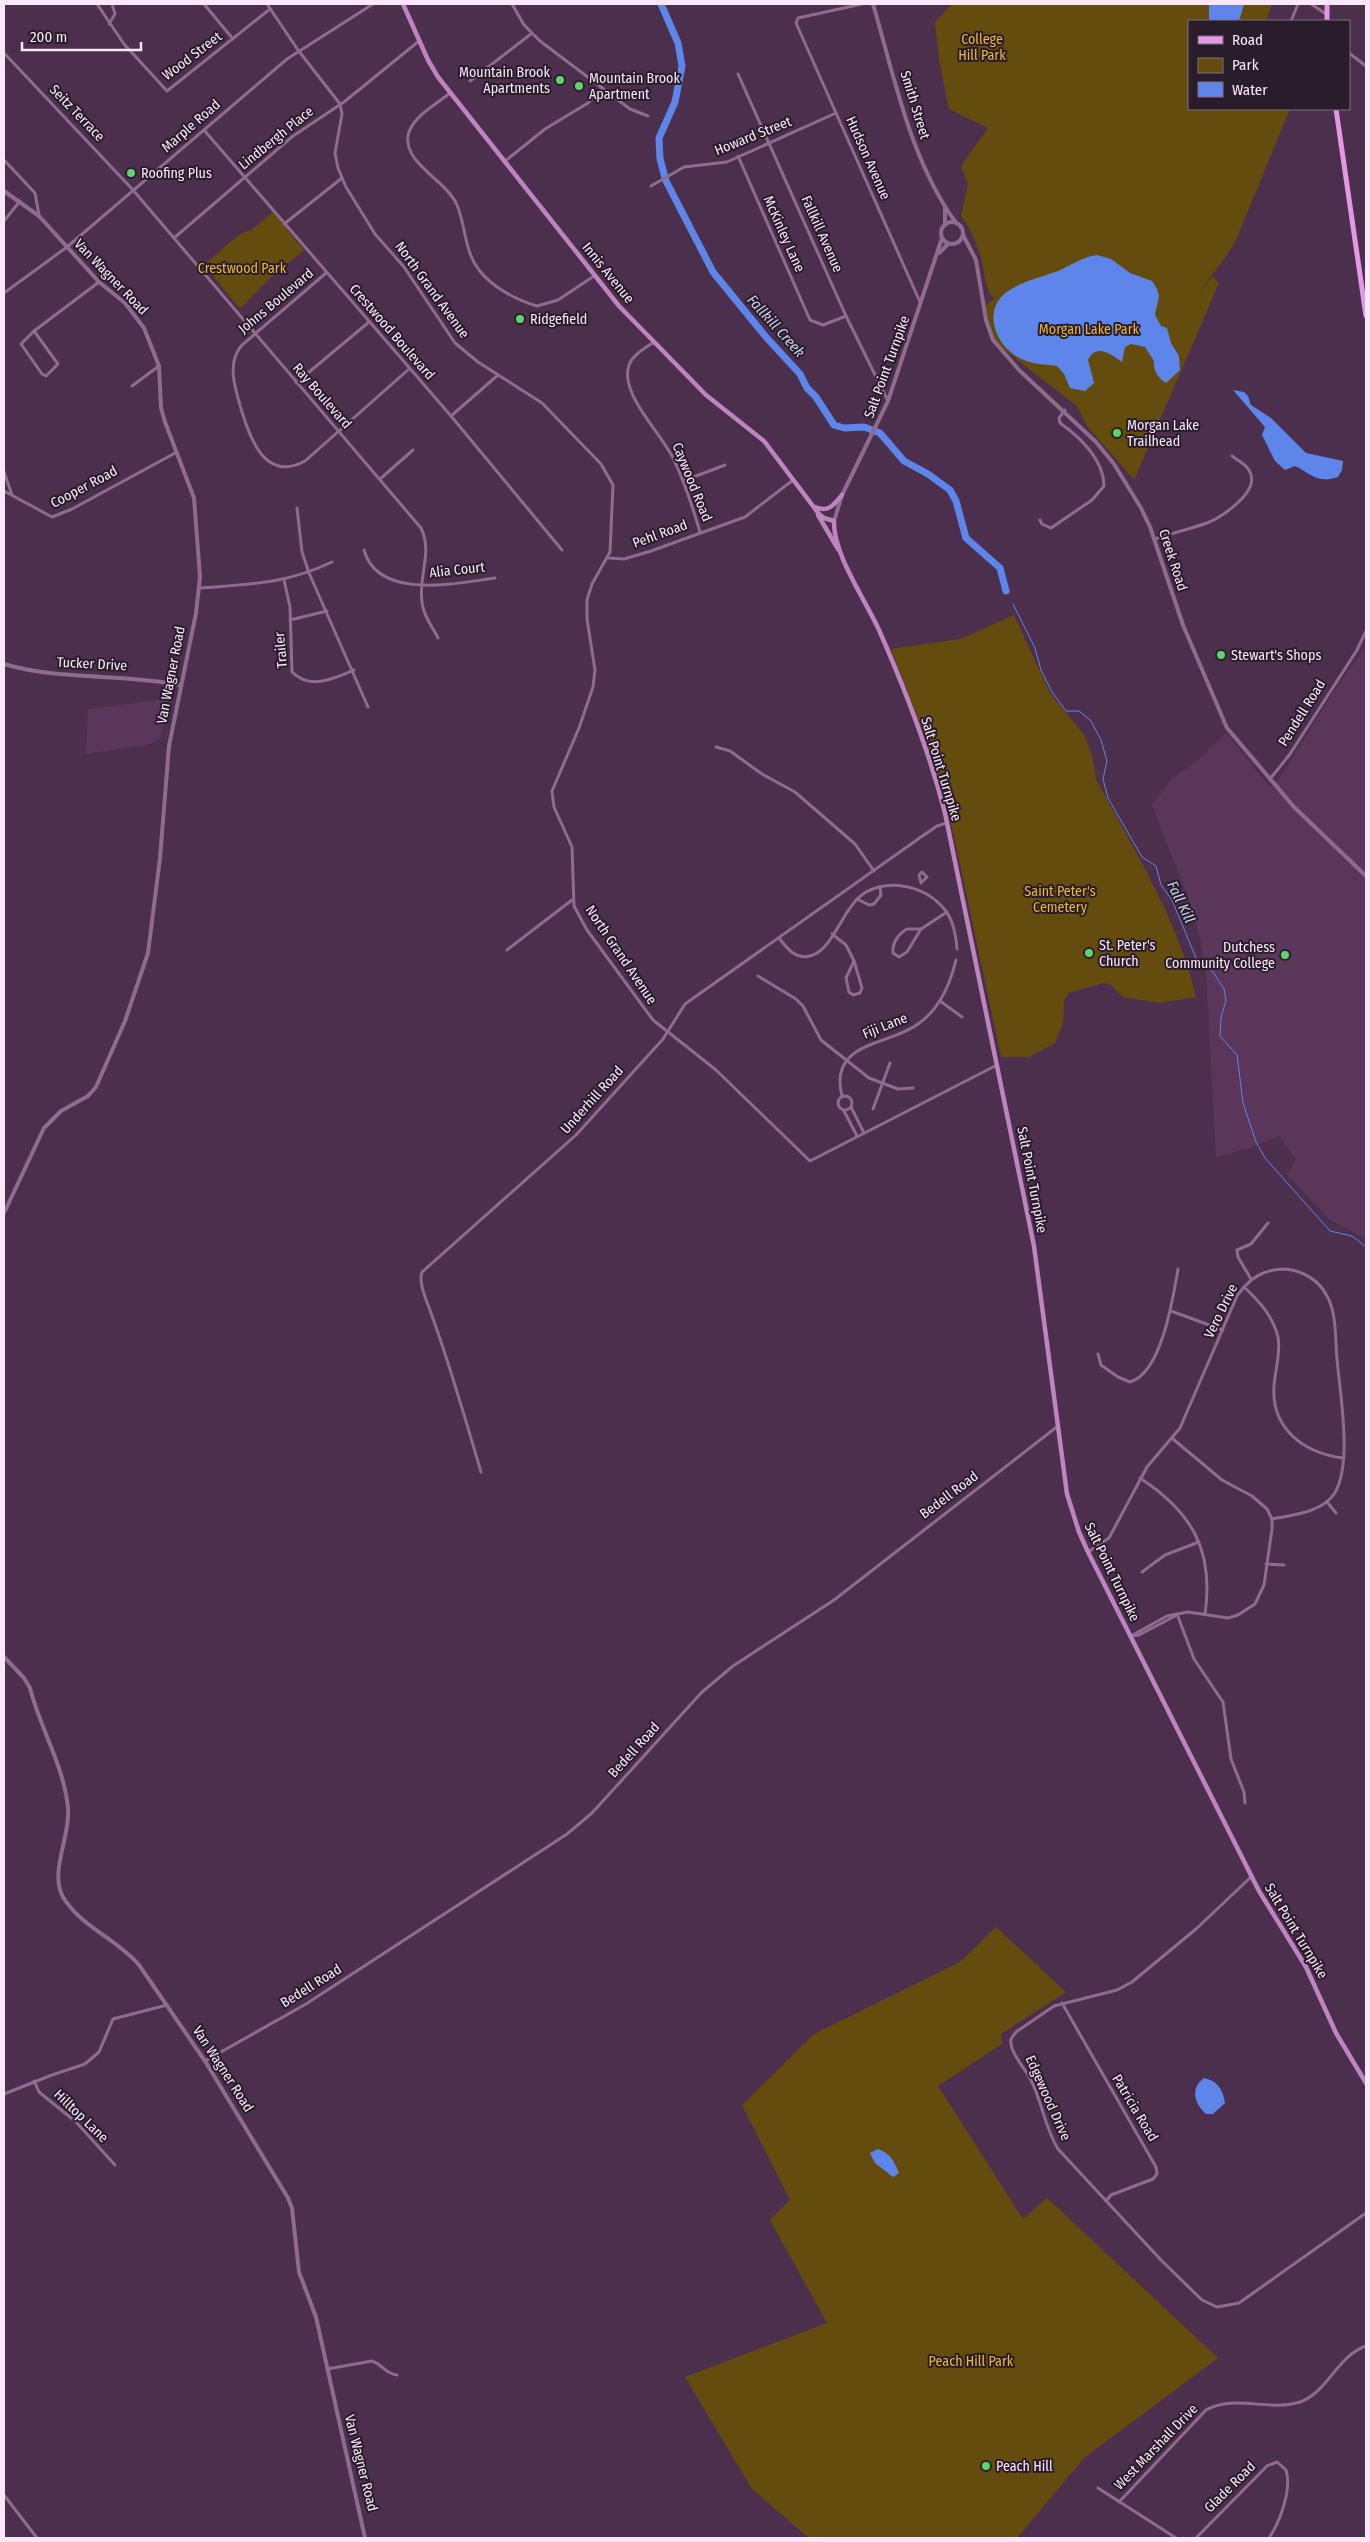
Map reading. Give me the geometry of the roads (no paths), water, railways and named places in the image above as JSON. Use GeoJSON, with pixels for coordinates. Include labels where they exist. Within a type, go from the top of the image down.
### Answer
{"type":"FeatureCollection","features":[{"type":"Feature","properties":{"kind":"main road","name":"Innis Avenue"},"geometry":{"type":"LineString","coordinates":[[403,4],[428,60],[450,93],[619,306],[706,395],[764,441],[812,505],[824,518],[834,521]]}},
{"type":"Feature","properties":{"kind":"main road"},"geometry":{"type":"LineString","coordinates":[[1327,4],[1327,20]]}},
{"type":"Feature","properties":{"kind":"main road"},"geometry":{"type":"LineString","coordinates":[[1336,110],[1366,316]]}},
{"type":"Feature","properties":{"kind":"main road"},"geometry":{"type":"LineString","coordinates":[[812,505],[824,510],[829,509],[842,495]]}},
{"type":"Feature","properties":{"kind":"main road"},"geometry":{"type":"LineString","coordinates":[[812,505],[847,566]]}},
{"type":"Feature","properties":{"kind":"main road","name":"Salt Point Turnpike"},"geometry":{"type":"LineString","coordinates":[[834,521],[835,534],[847,566],[878,627],[908,703],[928,756],[948,823],[1034,1246],[1067,1494],[1079,1532],[1251,1877],[1306,1966],[1336,2033],[1366,2083]]}},
{"type":"Feature","properties":{"kind":"street","name":"Wood Street"},"geometry":{"type":"LineString","coordinates":[[99,4],[109,24],[124,44],[167,91],[270,9]]}},
{"type":"Feature","properties":{"kind":"street"},"geometry":{"type":"LineString","coordinates":[[204,4],[233,39]]}},
{"type":"Feature","properties":{"kind":"street"},"geometry":{"type":"LineString","coordinates":[[267,4],[298,50],[340,104]]}},
{"type":"Feature","properties":{"kind":"street","name":"Marple Road"},"geometry":{"type":"LineString","coordinates":[[4,293],[67,246],[298,50],[373,4]]}},
{"type":"Feature","properties":{"kind":"street"},"geometry":{"type":"LineString","coordinates":[[512,4],[531,34],[636,113],[648,116]]}},
{"type":"Feature","properties":{"kind":"street","name":"Hudson Avenue"},"geometry":{"type":"LineString","coordinates":[[862,4],[796,20],[922,304]]}},
{"type":"Feature","properties":{"kind":"street","name":"Smith Street"},"geometry":{"type":"LineString","coordinates":[[873,4],[916,149],[929,180],[956,223]]}},
{"type":"Feature","properties":{"kind":"street"},"geometry":{"type":"LineString","coordinates":[[1291,20],[1298,4]]}},
{"type":"Feature","properties":{"kind":"street"},"geometry":{"type":"LineString","coordinates":[[1311,4],[1327,14]]}},
{"type":"Feature","properties":{"kind":"street"},"geometry":{"type":"LineString","coordinates":[[109,24],[115,14],[114,5]]}},
{"type":"Feature","properties":{"kind":"street"},"geometry":{"type":"LineString","coordinates":[[470,81],[531,34]]}},
{"type":"Feature","properties":{"kind":"street","name":"Lindbergh Place"},"geometry":{"type":"LineString","coordinates":[[174,238],[304,127],[340,104],[419,41]]}},
{"type":"Feature","properties":{"kind":"street","name":"Seitz Terrace"},"geometry":{"type":"LineString","coordinates":[[4,53],[133,190]]}},
{"type":"Feature","properties":{"kind":"street"},"geometry":{"type":"LineString","coordinates":[[1350,54],[1366,66]]}},
{"type":"Feature","properties":{"kind":"street","name":"Fallkill Avenue"},"geometry":{"type":"LineString","coordinates":[[738,74],[846,316],[888,401]]}},
{"type":"Feature","properties":{"kind":"street"},"geometry":{"type":"LineString","coordinates":[[504,162],[545,129],[588,103],[602,88]]}},
{"type":"Feature","properties":{"kind":"street"},"geometry":{"type":"LineString","coordinates":[[450,93],[412,125],[408,142],[414,159],[453,196],[460,213],[468,250],[480,271],[504,290],[537,306],[558,300],[594,276]]}},
{"type":"Feature","properties":{"kind":"street","name":"North Grand Avenue"},"geometry":{"type":"LineString","coordinates":[[340,104],[342,114],[335,153],[342,178],[375,234],[404,268],[446,333],[466,354],[531,395],[550,410],[590,452],[610,478],[614,492],[612,541],[609,558],[592,584],[587,600],[587,619],[595,670],[593,687],[573,742],[555,778],[552,791],[554,807],[572,847],[574,864],[572,900],[580,919],[648,1015],[716,1070],[810,1161],[997,1065]]}},
{"type":"Feature","properties":{"kind":"street","name":"Howard Street"},"geometry":{"type":"LineString","coordinates":[[652,186],[662,178],[684,168],[718,164],[836,113]]}},
{"type":"Feature","properties":{"kind":"street","name":"Crestwood Boulevard"},"geometry":{"type":"LineString","coordinates":[[204,130],[451,416],[562,550]]}},
{"type":"Feature","properties":{"kind":"street","name":"McKinley Lane"},"geometry":{"type":"LineString","coordinates":[[738,156],[810,320],[823,325],[846,316]]}},
{"type":"Feature","properties":{"kind":"street","name":"Van Wagner Road"},"geometry":{"type":"LineString","coordinates":[[4,160],[35,194],[39,216],[99,282],[138,318],[153,349],[159,366],[161,408],[194,498],[198,529],[200,588],[180,685],[165,776],[150,942],[125,1021],[93,1092],[84,1100],[61,1111],[44,1128],[4,1213]]}},
{"type":"Feature","properties":{"kind":"street"},"geometry":{"type":"LineString","coordinates":[[284,224],[342,178]]}},
{"type":"Feature","properties":{"kind":"street","name":"Ray Boulevard"},"geometry":{"type":"LineString","coordinates":[[133,190],[254,334],[380,479],[424,534],[427,550],[422,585],[424,611],[438,638]]}},
{"type":"Feature","properties":{"kind":"street"},"geometry":{"type":"LineString","coordinates":[[4,191],[39,216]]}},
{"type":"Feature","properties":{"kind":"street"},"geometry":{"type":"LineString","coordinates":[[4,220],[20,201]]}},
{"type":"Feature","properties":{"kind":"street","name":"Smith Street"},"geometry":{"type":"LineString","coordinates":[[945,208],[945,225]]}},
{"type":"Feature","properties":{"kind":"street"},"geometry":{"type":"LineString","coordinates":[[958,243],[963,235],[962,228],[956,223],[945,225],[942,231],[942,238],[948,244],[958,243],[970,248]]}},
{"type":"Feature","properties":{"kind":"street","name":"Creek Road"},"geometry":{"type":"LineString","coordinates":[[963,235],[976,260],[986,320],[993,340],[1019,370],[1065,410],[1096,442],[1128,485],[1155,539],[1180,616],[1222,720],[1238,743],[1303,817],[1366,876]]}},
{"type":"Feature","properties":{"kind":"street","name":"Salt Point Turnpike"},"geometry":{"type":"LineString","coordinates":[[834,521],[842,495],[878,425],[888,401],[922,304],[942,238]]}},
{"type":"Feature","properties":{"kind":"street","name":"Salt Point Turnpike"},"geometry":{"type":"LineString","coordinates":[[938,255],[948,244]]}},
{"type":"Feature","properties":{"kind":"street","name":"Johns Boulevard"},"geometry":{"type":"LineString","coordinates":[[326,273],[254,334],[236,352],[233,371],[247,428],[260,455],[280,466],[297,465],[311,457],[337,431],[409,369]]}},
{"type":"Feature","properties":{"kind":"street"},"geometry":{"type":"LineString","coordinates":[[34,331],[58,364],[46,376],[42,374],[21,344],[34,331],[99,282]]}},
{"type":"Feature","properties":{"kind":"street"},"geometry":{"type":"LineString","coordinates":[[296,383],[369,322]]}},
{"type":"Feature","properties":{"kind":"street","name":"Caywood Road"},"geometry":{"type":"LineString","coordinates":[[654,342],[632,359],[628,370],[628,381],[637,402],[667,445],[683,481],[700,532]]}},
{"type":"Feature","properties":{"kind":"street"},"geometry":{"type":"LineString","coordinates":[[132,386],[159,366]]}},
{"type":"Feature","properties":{"kind":"street"},"geometry":{"type":"LineString","coordinates":[[451,416],[498,375]]}},
{"type":"Feature","properties":{"kind":"street"},"geometry":{"type":"LineString","coordinates":[[1040,520],[1042,524],[1051,528],[1085,505],[1104,486],[1103,474],[1089,449],[1060,423],[1059,418],[1065,410]]}},
{"type":"Feature","properties":{"kind":"street"},"geometry":{"type":"LineString","coordinates":[[380,479],[413,450]]}},
{"type":"Feature","properties":{"kind":"street","name":"Cooper Road"},"geometry":{"type":"LineString","coordinates":[[4,490],[52,517],[72,509],[177,452]]}},
{"type":"Feature","properties":{"kind":"street"},"geometry":{"type":"LineString","coordinates":[[1155,539],[1207,523],[1250,490],[1252,475],[1249,469],[1232,456]]}},
{"type":"Feature","properties":{"kind":"street"},"geometry":{"type":"LineString","coordinates":[[683,481],[725,465]]}},
{"type":"Feature","properties":{"kind":"street"},"geometry":{"type":"LineString","coordinates":[[4,472],[12,495]]}},
{"type":"Feature","properties":{"kind":"street","name":"Pehl Road"},"geometry":{"type":"LineString","coordinates":[[609,558],[624,559],[745,517],[794,480]]}},
{"type":"Feature","properties":{"kind":"street"},"geometry":{"type":"LineString","coordinates":[[296,508],[302,552],[309,573],[354,670],[368,707]]}},
{"type":"Feature","properties":{"kind":"street","name":"Alia Court"},"geometry":{"type":"LineString","coordinates":[[364,550],[368,561],[380,573],[398,581],[422,585],[446,585],[494,578]]}},
{"type":"Feature","properties":{"kind":"street"},"geometry":{"type":"LineString","coordinates":[[200,588],[284,580],[309,573],[332,562]]}},
{"type":"Feature","properties":{"kind":"street","name":"Trailer"},"geometry":{"type":"LineString","coordinates":[[284,580],[290,620],[290,666],[297,677],[322,682],[354,670]]}},
{"type":"Feature","properties":{"kind":"street","name":"Trailer"},"geometry":{"type":"LineString","coordinates":[[290,620],[327,611]]}},
{"type":"Feature","properties":{"kind":"street","name":"Pendell Road"},"geometry":{"type":"LineString","coordinates":[[1270,779],[1290,754],[1357,650],[1366,631]]}},
{"type":"Feature","properties":{"kind":"street","name":"Tucker Drive"},"geometry":{"type":"LineString","coordinates":[[4,664],[50,673],[136,677],[180,685]]}},
{"type":"Feature","properties":{"kind":"street"},"geometry":{"type":"LineString","coordinates":[[716,747],[730,751],[762,774],[795,792],[855,844],[874,870]]}},
{"type":"Feature","properties":{"kind":"street","name":"Underhill Road"},"geometry":{"type":"LineString","coordinates":[[480,1472],[454,1377],[420,1277],[422,1272],[576,1135],[668,1032],[685,1004],[929,831],[948,823]]}},
{"type":"Feature","properties":{"kind":"street"},"geometry":{"type":"LineString","coordinates":[[917,889],[921,883]]}},
{"type":"Feature","properties":{"kind":"street"},"geometry":{"type":"LineString","coordinates":[[779,938],[790,952],[807,956],[820,951],[857,898],[880,887],[904,885],[917,889],[934,899],[947,912],[954,930],[957,949]]}},
{"type":"Feature","properties":{"kind":"street"},"geometry":{"type":"LineString","coordinates":[[857,898],[869,905],[874,904],[881,895],[880,887]]}},
{"type":"Feature","properties":{"kind":"street"},"geometry":{"type":"LineString","coordinates":[[507,950],[572,900]]}},
{"type":"Feature","properties":{"kind":"street"},"geometry":{"type":"LineString","coordinates":[[920,929],[907,929],[899,935],[893,946],[895,955],[899,957],[905,954],[920,929],[947,912]]}},
{"type":"Feature","properties":{"kind":"street"},"geometry":{"type":"LineString","coordinates":[[832,934],[846,945],[854,961],[862,988],[860,993],[853,995],[849,992],[846,978],[854,961]]}},
{"type":"Feature","properties":{"kind":"street","name":"Fiji Lane"},"geometry":{"type":"LineString","coordinates":[[847,1060],[862,1047],[918,1025],[940,1001],[950,982],[956,960]]}},
{"type":"Feature","properties":{"kind":"street"},"geometry":{"type":"LineString","coordinates":[[758,976],[796,999],[803,1006],[821,1040],[869,1078],[898,1089],[913,1088]]}},
{"type":"Feature","properties":{"kind":"street"},"geometry":{"type":"LineString","coordinates":[[940,1001],[962,1017]]}},
{"type":"Feature","properties":{"kind":"street"},"geometry":{"type":"LineString","coordinates":[[847,1060],[840,1088],[842,1096],[838,1104],[844,1110],[857,1136]]}},
{"type":"Feature","properties":{"kind":"street"},"geometry":{"type":"LineString","coordinates":[[873,1109],[890,1063]]}},
{"type":"Feature","properties":{"kind":"street"},"geometry":{"type":"LineString","coordinates":[[842,1096],[851,1098],[856,1119],[864,1133]]}},
{"type":"Feature","properties":{"kind":"street"},"geometry":{"type":"LineString","coordinates":[[844,1110],[852,1107]]}},
{"type":"Feature","properties":{"kind":"street"},"geometry":{"type":"LineString","coordinates":[[850,1122],[856,1119]]}},
{"type":"Feature","properties":{"kind":"street"},"geometry":{"type":"LineString","coordinates":[[1251,1279],[1238,1257],[1237,1250],[1251,1244],[1268,1223]]}},
{"type":"Feature","properties":{"kind":"street"},"geometry":{"type":"LineString","coordinates":[[1098,1354],[1101,1366],[1125,1381],[1143,1376],[1159,1346],[1171,1311],[1178,1269]]}},
{"type":"Feature","properties":{"kind":"street","name":"Vero Drive"},"geometry":{"type":"LineString","coordinates":[[1088,1552],[1109,1538],[1147,1467],[1173,1439],[1180,1428],[1237,1296],[1251,1279],[1270,1271],[1292,1270],[1313,1279],[1327,1294],[1333,1316],[1343,1429],[1338,1487],[1327,1502]]}},
{"type":"Feature","properties":{"kind":"street"},"geometry":{"type":"LineString","coordinates":[[1244,1287],[1268,1313],[1276,1332],[1278,1354],[1274,1394],[1283,1425],[1291,1435],[1308,1449],[1318,1454],[1342,1458]]}},
{"type":"Feature","properties":{"kind":"street"},"geometry":{"type":"LineString","coordinates":[[1171,1311],[1223,1330]]}},
{"type":"Feature","properties":{"kind":"street","name":"Bedell Road"},"geometry":{"type":"LineString","coordinates":[[205,2061],[306,2004],[567,1834],[592,1813],[702,1692],[720,1676],[834,1600],[1059,1425]]}},
{"type":"Feature","properties":{"kind":"street"},"geometry":{"type":"LineString","coordinates":[[1131,1636],[1139,1635],[1177,1614],[1197,1612],[1228,1618],[1238,1616],[1255,1604],[1264,1585],[1272,1519],[1261,1502],[1222,1480],[1173,1439]]}},
{"type":"Feature","properties":{"kind":"street"},"geometry":{"type":"LineString","coordinates":[[1140,1478],[1164,1495],[1182,1512],[1199,1542],[1208,1576],[1205,1614]]}},
{"type":"Feature","properties":{"kind":"street"},"geometry":{"type":"LineString","coordinates":[[1272,1519],[1306,1512],[1327,1502],[1336,1513]]}},
{"type":"Feature","properties":{"kind":"street"},"geometry":{"type":"LineString","coordinates":[[1142,1572],[1165,1555],[1199,1542]]}},
{"type":"Feature","properties":{"kind":"street"},"geometry":{"type":"LineString","coordinates":[[1266,1564],[1284,1565]]}},
{"type":"Feature","properties":{"kind":"street"},"geometry":{"type":"LineString","coordinates":[[1177,1614],[1194,1659],[1223,1702],[1231,1760],[1244,1792],[1245,1804]]}},
{"type":"Feature","properties":{"kind":"street","name":"Van Wagner Road"},"geometry":{"type":"LineString","coordinates":[[4,1657],[24,1678],[30,1688],[68,1804],[65,1840],[58,1877],[60,1891],[78,1915],[132,1956],[205,2061],[290,2203],[299,2272],[316,2317],[365,2538]]}},
{"type":"Feature","properties":{"kind":"street","name":"Edgewood Drive"},"geometry":{"type":"LineString","coordinates":[[1251,1877],[1196,1928],[1132,1982],[1117,1990],[1062,2003],[1046,2011],[1016,2032],[1010,2041],[1031,2080],[1053,2141],[1063,2155],[1185,2285],[1207,2304],[1217,2307],[1231,2306],[1246,2299],[1366,2213]]}},
{"type":"Feature","properties":{"kind":"street","name":"Patricia Road"},"geometry":{"type":"LineString","coordinates":[[1062,2003],[1157,2170],[1157,2174],[1153,2179],[1111,2195],[1106,2201]]}},
{"type":"Feature","properties":{"kind":"street"},"geometry":{"type":"LineString","coordinates":[[4,2094],[92,2060],[99,2052],[113,2019],[167,2005]]}},
{"type":"Feature","properties":{"kind":"street","name":"Hilltop Lane"},"geometry":{"type":"LineString","coordinates":[[34,2082],[39,2092],[76,2122],[115,2165]]}},
{"type":"Feature","properties":{"kind":"street","name":"West Marshall Drive"},"geometry":{"type":"LineString","coordinates":[[1120,2502],[1206,2410],[1223,2403],[1273,2405],[1300,2402],[1317,2392],[1346,2358],[1366,2346]]}},
{"type":"Feature","properties":{"kind":"street"},"geometry":{"type":"LineString","coordinates":[[326,2369],[372,2361],[377,2362],[391,2375],[397,2375]]}},
{"type":"Feature","properties":{"kind":"street","name":"Glade Road"},"geometry":{"type":"LineString","coordinates":[[1196,2538],[1267,2466],[1276,2462],[1283,2467],[1287,2474],[1286,2489],[1271,2537]]}},
{"type":"Feature","properties":{"kind":"street"},"geometry":{"type":"LineString","coordinates":[[1098,2488],[1176,2538]]}},
{"type":"Feature","properties":{"kind":"street"},"geometry":{"type":"LineString","coordinates":[[4,2495],[37,2538]]}},
{"type":"Feature","properties":{"kind":"water"},"geometry":{"type":"Polygon","coordinates":[[[1209,4],[1244,4],[1239,20],[1209,20],[1209,4]]]}},
{"type":"Feature","properties":{"kind":"water"},"geometry":{"type":"Polygon","coordinates":[[[1097,255],[1111,259],[1130,273],[1152,281],[1157,289],[1159,296],[1155,315],[1161,326],[1167,328],[1171,343],[1179,356],[1180,370],[1166,383],[1157,374],[1154,368],[1154,361],[1145,347],[1131,344],[1125,347],[1122,362],[1104,352],[1095,352],[1088,360],[1094,383],[1085,391],[1070,388],[1064,374],[1057,366],[1033,363],[1019,358],[1009,351],[996,332],[994,310],[999,300],[1008,291],[1082,259],[1097,255]]]}},
{"type":"Feature","properties":{"kind":"water"},"geometry":{"type":"Polygon","coordinates":[[[1233,390],[1244,392],[1248,396],[1251,405],[1271,418],[1306,453],[1343,461],[1342,470],[1338,477],[1320,479],[1295,466],[1285,470],[1275,461],[1262,435],[1265,427],[1233,390]]]}},
{"type":"Feature","properties":{"kind":"water"},"geometry":{"type":"Polygon","coordinates":[[[1204,2078],[1216,2084],[1224,2098],[1225,2103],[1213,2114],[1206,2114],[1202,2110],[1195,2096],[1197,2086],[1204,2078]]]}},
{"type":"Feature","properties":{"kind":"water"},"geometry":{"type":"Polygon","coordinates":[[[878,2149],[891,2158],[899,2173],[893,2177],[875,2163],[870,2153],[878,2149]]]}},
{"type":"Feature","properties":{"kind":"waterway","name":"Fallkill Creek"},"geometry":{"type":"LineString","coordinates":[[661,4],[678,43],[682,66],[675,102],[659,138],[660,159],[666,181],[713,272],[766,337],[800,374],[807,388],[816,397],[834,425],[844,428],[864,427],[880,433],[904,461],[928,474],[950,490],[956,501],[966,538],[1000,568],[1006,591]]}},
{"type":"Feature","properties":{"kind":"waterway","name":"Fall Kill"},"geometry":{"type":"LineString","coordinates":[[1013,604],[1035,648],[1041,670],[1052,692],[1066,711],[1079,711],[1091,721],[1101,740],[1107,761],[1103,779],[1108,798],[1142,857],[1156,866],[1161,885],[1172,900],[1196,958],[1213,972],[1224,989],[1226,1000],[1221,1018],[1220,1036],[1237,1055],[1243,1103],[1256,1142],[1265,1158],[1330,1231],[1352,1236],[1366,1247]]}},
{"type":"Feature","properties":{"kind":"place","name":"Mountain Brook Apartments"},"geometry":{"type":"Point","coordinates":[560,80]}},
{"type":"Feature","properties":{"kind":"place","name":"Mountain Brook Apartment"},"geometry":{"type":"Point","coordinates":[579,86]}},
{"type":"Feature","properties":{"kind":"place","name":"Roofing Plus"},"geometry":{"type":"Point","coordinates":[131,173]}},
{"type":"Feature","properties":{"kind":"place","name":"Ridgefield"},"geometry":{"type":"Point","coordinates":[520,319]}},
{"type":"Feature","properties":{"kind":"place","name":"Morgan Lake Trailhead"},"geometry":{"type":"Point","coordinates":[1117,433]}},
{"type":"Feature","properties":{"kind":"place","name":"Stewart's Shops"},"geometry":{"type":"Point","coordinates":[1221,655]}},
{"type":"Feature","properties":{"kind":"place","name":"St. Peter's Church"},"geometry":{"type":"Point","coordinates":[1089,953]}},
{"type":"Feature","properties":{"kind":"place","name":"Dutchess Community College"},"geometry":{"type":"Point","coordinates":[1285,955]}},
{"type":"Feature","properties":{"kind":"place","name":"Peach Hill"},"geometry":{"type":"Point","coordinates":[986,2466]}},
{"type":"Feature","properties":{"kind":"park label","name":"College Hill Park"},"geometry":{"type":"Point","coordinates":[982,48]}},
{"type":"Feature","properties":{"kind":"park label","name":"Crestwood Park"},"geometry":{"type":"Point","coordinates":[242,268]}},
{"type":"Feature","properties":{"kind":"park label","name":"Morgan Lake Park"},"geometry":{"type":"Point","coordinates":[1089,329]}},
{"type":"Feature","properties":{"kind":"park label","name":"Saint Peter's Cemetery"},"geometry":{"type":"Point","coordinates":[1060,900]}},
{"type":"Feature","properties":{"kind":"park label","name":"Peach Hill Park"},"geometry":{"type":"Point","coordinates":[971,2361]}}]}
